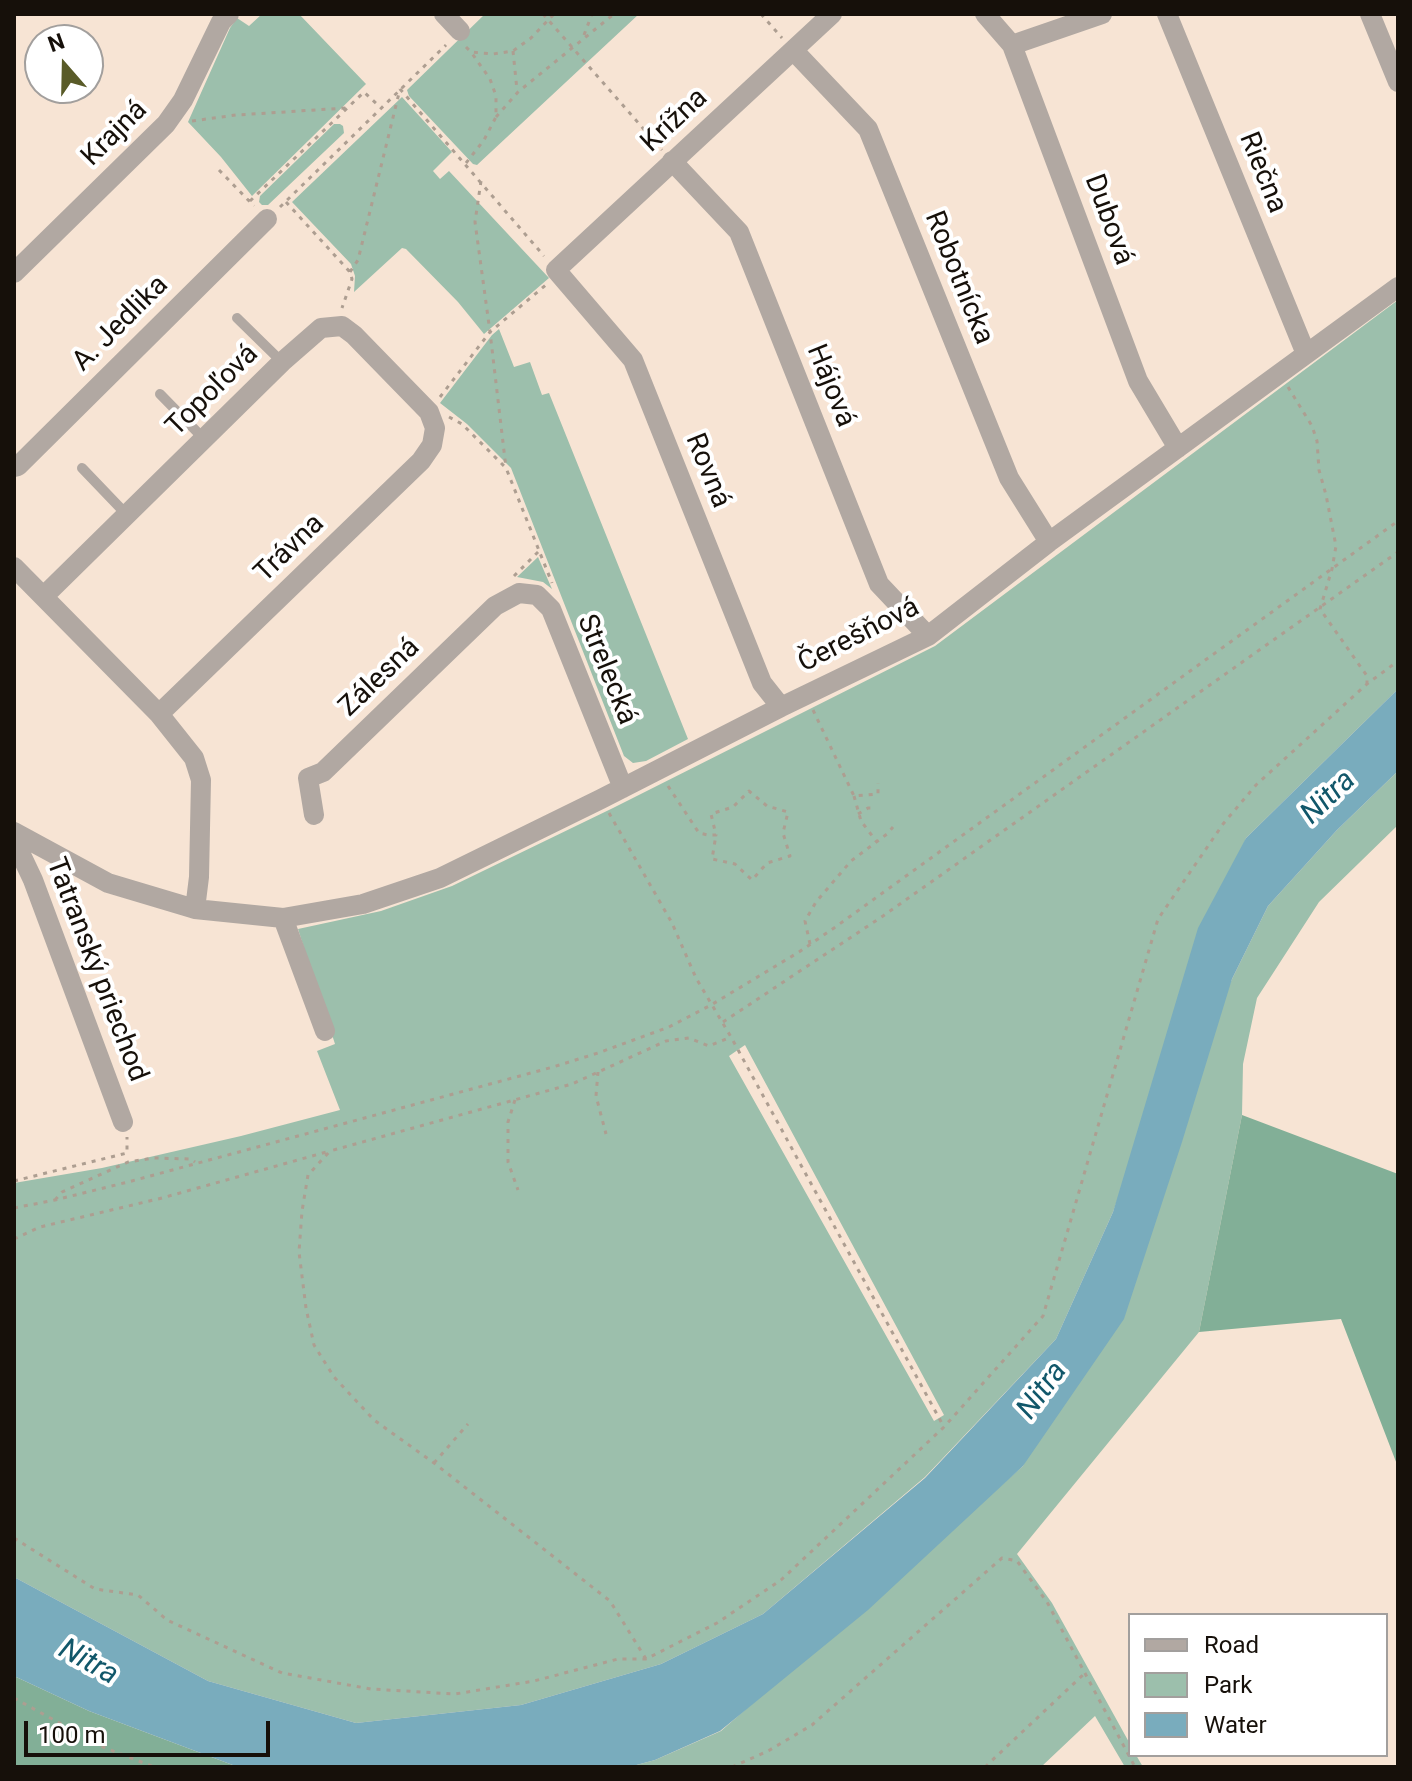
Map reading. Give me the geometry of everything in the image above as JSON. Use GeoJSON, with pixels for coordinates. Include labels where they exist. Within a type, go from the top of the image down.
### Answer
{"type":"FeatureCollection","features":[{"type":"Feature","properties":{"kind":"street","name":"Krajná"},"geometry":{"type":"LineString","coordinates":[[14,273],[166,124],[183,100],[221,22],[229,14]]}},
{"type":"Feature","properties":{"kind":"street"},"geometry":{"type":"LineString","coordinates":[[444,14],[457,34]]}},
{"type":"Feature","properties":{"kind":"street","name":"Krížna"},"geometry":{"type":"LineString","coordinates":[[556,270],[832,14]]}},
{"type":"Feature","properties":{"kind":"street","name":"Dubová"},"geometry":{"type":"LineString","coordinates":[[985,14],[1012,45],[1138,381],[1178,448]]}},
{"type":"Feature","properties":{"kind":"street"},"geometry":{"type":"LineString","coordinates":[[1012,45],[1102,14]]}},
{"type":"Feature","properties":{"kind":"street","name":"Riečna"},"geometry":{"type":"LineString","coordinates":[[1167,14],[1306,354]]}},
{"type":"Feature","properties":{"kind":"street"},"geometry":{"type":"LineString","coordinates":[[1370,14],[1398,82]]}},
{"type":"Feature","properties":{"kind":"street","name":"Robotnícka"},"geometry":{"type":"LineString","coordinates":[[794,51],[868,129],[1009,478],[1049,542]]}},
{"type":"Feature","properties":{"kind":"street","name":"Hájová"},"geometry":{"type":"LineString","coordinates":[[672,161],[739,232],[879,584],[928,636]]}},
{"type":"Feature","properties":{"kind":"street","name":"A. Jedlika"},"geometry":{"type":"LineString","coordinates":[[14,467],[267,219]]}},
{"type":"Feature","properties":{"kind":"street","name":"Rovná"},"geometry":{"type":"LineString","coordinates":[[556,270],[633,360],[762,683],[781,707]]}},
{"type":"Feature","properties":{"kind":"street","name":"Čerešňová"},"geometry":{"type":"LineString","coordinates":[[14,832],[108,883],[195,909],[283,918],[363,904],[440,878],[928,636],[1049,542],[1398,287]]}},
{"type":"Feature","properties":{"kind":"street","name":"Topoľová"},"geometry":{"type":"LineString","coordinates":[[44,596],[282,362],[321,328],[342,326],[436,409]]}},
{"type":"Feature","properties":{"kind":"street","name":"Trávna"},"geometry":{"type":"LineString","coordinates":[[159,714],[421,461],[432,445],[436,409]]}},
{"type":"Feature","properties":{"kind":"street"},"geometry":{"type":"LineString","coordinates":[[14,567],[159,714],[194,758],[201,780],[199,877],[195,909]]}},
{"type":"Feature","properties":{"kind":"street","name":"Strelecká"},"geometry":{"type":"LineString","coordinates":[[515,585],[537,595],[551,609],[623,788]]}},
{"type":"Feature","properties":{"kind":"street","name":"Zálesná"},"geometry":{"type":"LineString","coordinates":[[314,815],[308,778],[323,772],[515,585]]}},
{"type":"Feature","properties":{"kind":"street","name":"Tatranský priechod"},"geometry":{"type":"LineString","coordinates":[[14,840],[33,880],[123,1122]]}},
{"type":"Feature","properties":{"kind":"street"},"geometry":{"type":"LineString","coordinates":[[283,918],[325,1031]]}},
{"type":"Feature","properties":{"kind":"lane"},"geometry":{"type":"LineString","coordinates":[[237,318],[282,362]]}},
{"type":"Feature","properties":{"kind":"lane"},"geometry":{"type":"LineString","coordinates":[[160,394],[205,440]]}},
{"type":"Feature","properties":{"kind":"lane"},"geometry":{"type":"LineString","coordinates":[[82,468],[127,515]]}},
{"type":"Feature","properties":{"kind":"path"},"geometry":{"type":"LineString","coordinates":[[543,14],[672,161]]}},
{"type":"Feature","properties":{"kind":"path"},"geometry":{"type":"LineString","coordinates":[[471,52],[493,54],[513,51],[531,38],[554,14]]}},
{"type":"Feature","properties":{"kind":"path"},"geometry":{"type":"LineString","coordinates":[[583,38],[592,14]]}},
{"type":"Feature","properties":{"kind":"path"},"geometry":{"type":"LineString","coordinates":[[466,163],[484,140],[496,117],[518,92],[614,14]]}},
{"type":"Feature","properties":{"kind":"path"},"geometry":{"type":"LineString","coordinates":[[761,14],[794,51]]}},
{"type":"Feature","properties":{"kind":"path"},"geometry":{"type":"LineString","coordinates":[[219,170],[267,219],[457,34],[490,79],[496,96],[496,117]]}},
{"type":"Feature","properties":{"kind":"path"},"geometry":{"type":"LineString","coordinates":[[513,51],[518,92]]}},
{"type":"Feature","properties":{"kind":"path"},"geometry":{"type":"LineString","coordinates":[[400,89],[556,270],[550,282],[490,332],[436,409],[462,424],[506,468]]}},
{"type":"Feature","properties":{"kind":"path"},"geometry":{"type":"LineString","coordinates":[[350,272],[358,260],[400,89]]}},
{"type":"Feature","properties":{"kind":"path"},"geometry":{"type":"LineString","coordinates":[[250,201],[364,92],[381,108]]}},
{"type":"Feature","properties":{"kind":"path"},"geometry":{"type":"LineString","coordinates":[[166,124],[236,115],[347,108]]}},
{"type":"Feature","properties":{"kind":"path"},"geometry":{"type":"LineString","coordinates":[[481,181],[475,222],[506,468],[553,585]]}},
{"type":"Feature","properties":{"kind":"path"},"geometry":{"type":"LineString","coordinates":[[285,201],[350,272],[352,279],[339,315]]}},
{"type":"Feature","properties":{"kind":"path"},"geometry":{"type":"LineString","coordinates":[[1279,374],[1312,426],[1317,441],[1319,470],[1336,546],[1320,609]]}},
{"type":"Feature","properties":{"kind":"path"},"geometry":{"type":"LineString","coordinates":[[14,1208],[197,1163],[583,1058],[669,1027],[810,944],[1398,521]]}},
{"type":"Feature","properties":{"kind":"path"},"geometry":{"type":"LineString","coordinates":[[515,585],[539,551]]}},
{"type":"Feature","properties":{"kind":"path"},"geometry":{"type":"LineString","coordinates":[[723,1022],[883,916],[1398,552]]}},
{"type":"Feature","properties":{"kind":"path"},"geometry":{"type":"LineString","coordinates":[[1320,609],[1367,676],[1367,684]]}},
{"type":"Feature","properties":{"kind":"path"},"geometry":{"type":"LineString","coordinates":[[14,1538],[95,1589],[138,1595],[167,1620],[282,1673],[371,1689],[455,1694],[534,1681],[618,1659],[646,1659],[717,1623],[781,1580],[944,1427],[1043,1316],[1158,919],[1223,824],[1256,785],[1367,684],[1398,661]]}},
{"type":"Feature","properties":{"kind":"path"},"geometry":{"type":"LineString","coordinates":[[811,706],[854,796],[861,821],[876,841]]}},
{"type":"Feature","properties":{"kind":"path"},"geometry":{"type":"LineString","coordinates":[[664,780],[699,833],[716,835]]}},
{"type":"Feature","properties":{"kind":"path"},"geometry":{"type":"LineString","coordinates":[[854,796],[878,794],[878,783]]}},
{"type":"Feature","properties":{"kind":"path"},"geometry":{"type":"LineString","coordinates":[[749,791],[767,806],[788,812],[783,833],[790,856],[767,863],[752,880],[735,864],[712,859],[716,835],[711,814],[733,807],[749,791]]}},
{"type":"Feature","properties":{"kind":"path"},"geometry":{"type":"LineString","coordinates":[[601,799],[672,923],[696,978],[944,1427]]}},
{"type":"Feature","properties":{"kind":"path"},"geometry":{"type":"LineString","coordinates":[[858,814],[874,808]]}},
{"type":"Feature","properties":{"kind":"path"},"geometry":{"type":"LineString","coordinates":[[810,944],[805,921],[816,902],[851,861],[893,827]]}},
{"type":"Feature","properties":{"kind":"path"},"geometry":{"type":"LineString","coordinates":[[14,1239],[40,1227],[162,1198],[572,1084],[666,1041],[689,1038],[709,1046],[731,1037]]}},
{"type":"Feature","properties":{"kind":"path"},"geometry":{"type":"LineString","coordinates":[[598,1072],[596,1096],[606,1134]]}},
{"type":"Feature","properties":{"kind":"path"},"geometry":{"type":"LineString","coordinates":[[515,1100],[508,1122],[508,1162],[518,1190]]}},
{"type":"Feature","properties":{"kind":"path"},"geometry":{"type":"LineString","coordinates":[[123,1122],[128,1162]]}},
{"type":"Feature","properties":{"kind":"path"},"geometry":{"type":"LineString","coordinates":[[330,1151],[308,1175],[302,1211],[299,1252],[314,1345],[334,1377],[374,1420],[610,1601],[646,1659]]}},
{"type":"Feature","properties":{"kind":"path"},"geometry":{"type":"LineString","coordinates":[[14,1181],[127,1153]]}},
{"type":"Feature","properties":{"kind":"path"},"geometry":{"type":"LineString","coordinates":[[55,1200],[62,1192],[128,1162],[154,1158],[191,1159],[197,1163]]}},
{"type":"Feature","properties":{"kind":"path"},"geometry":{"type":"LineString","coordinates":[[434,1463],[468,1424]]}},
{"type":"Feature","properties":{"kind":"path"},"geometry":{"type":"LineString","coordinates":[[732,1767],[768,1751],[812,1725],[1002,1558],[1017,1561],[1047,1602],[1128,1754]]}},
{"type":"Feature","properties":{"kind":"path"},"geometry":{"type":"LineString","coordinates":[[985,1767],[1085,1673]]}},
{"type":"Feature","properties":{"kind":"path"},"geometry":{"type":"LineString","coordinates":[[14,1698],[103,1747],[154,1767]]}},
{"type":"Feature","properties":{"kind":"green space"},"geometry":{"type":"Polygon","coordinates":[[[262,14],[299,14],[366,84],[252,196],[188,122],[230,28],[237,18],[249,26],[262,14]]]}},
{"type":"Feature","properties":{"kind":"green space"},"geometry":{"type":"Polygon","coordinates":[[[485,14],[639,14],[477,165],[409,96],[407,90],[485,14]]]}},
{"type":"Feature","properties":{"kind":"green space"},"geometry":{"type":"Polygon","coordinates":[[[402,97],[452,152],[433,171],[440,179],[449,171],[549,278],[484,334],[458,302],[406,249],[402,248],[354,292],[355,276],[351,264],[292,202],[402,97]]]}},
{"type":"Feature","properties":{"kind":"green space"},"geometry":{"type":"Polygon","coordinates":[[[334,124],[343,126],[344,133],[268,205],[262,205],[260,196],[334,124]]]}},
{"type":"Feature","properties":{"kind":"green space"},"geometry":{"type":"Polygon","coordinates":[[[1398,300],[1398,689],[1246,838],[1113,1212],[1056,1339],[925,1477],[763,1614],[661,1664],[521,1705],[356,1723],[208,1681],[14,1577],[14,1183],[102,1168],[340,1110],[317,1051],[335,1044],[298,929],[381,911],[452,886],[935,646],[1398,300]],[[745,1045],[729,1056],[934,1421],[944,1415],[745,1045]]]}},
{"type":"Feature","properties":{"kind":"green space"},"geometry":{"type":"Polygon","coordinates":[[[499,329],[514,367],[530,362],[542,395],[549,393],[688,739],[646,761],[633,763],[624,756],[511,468],[467,424],[440,403],[499,329]]]}},
{"type":"Feature","properties":{"kind":"green space"},"geometry":{"type":"Polygon","coordinates":[[[538,557],[552,589],[543,582],[517,577],[538,557]]]}},
{"type":"Feature","properties":{"kind":"green space"},"geometry":{"type":"Polygon","coordinates":[[[1398,771],[1398,825],[1319,902],[1257,998],[1243,1064],[1242,1115],[1199,1332],[1017,1554],[1052,1603],[1128,1740],[1128,1757],[1137,1757],[1143,1767],[1125,1767],[1095,1716],[1041,1767],[629,1767],[655,1760],[721,1731],[1023,1466],[1232,979],[1268,906],[1337,830],[1398,771]]]}},
{"type":"Feature","properties":{"kind":"green space"},"geometry":{"type":"Polygon","coordinates":[[[1242,1115],[1398,1174],[1398,1467],[1341,1319],[1199,1332],[1242,1115]]]}},
{"type":"Feature","properties":{"kind":"green space"},"geometry":{"type":"Polygon","coordinates":[[[14,1676],[89,1711],[238,1767],[14,1767],[14,1676]]]}},
{"type":"Feature","properties":{"kind":"water","name":"Nitra"},"geometry":{"type":"Polygon","coordinates":[[[1398,689],[1398,771],[1337,830],[1268,906],[1232,979],[1124,1319],[1023,1466],[868,1610],[720,1731],[655,1760],[629,1767],[238,1767],[89,1711],[14,1676],[14,1577],[208,1681],[356,1723],[521,1705],[661,1664],[763,1614],[925,1478],[1056,1339],[1113,1212],[1198,928],[1246,838],[1398,689]]]}}]}
